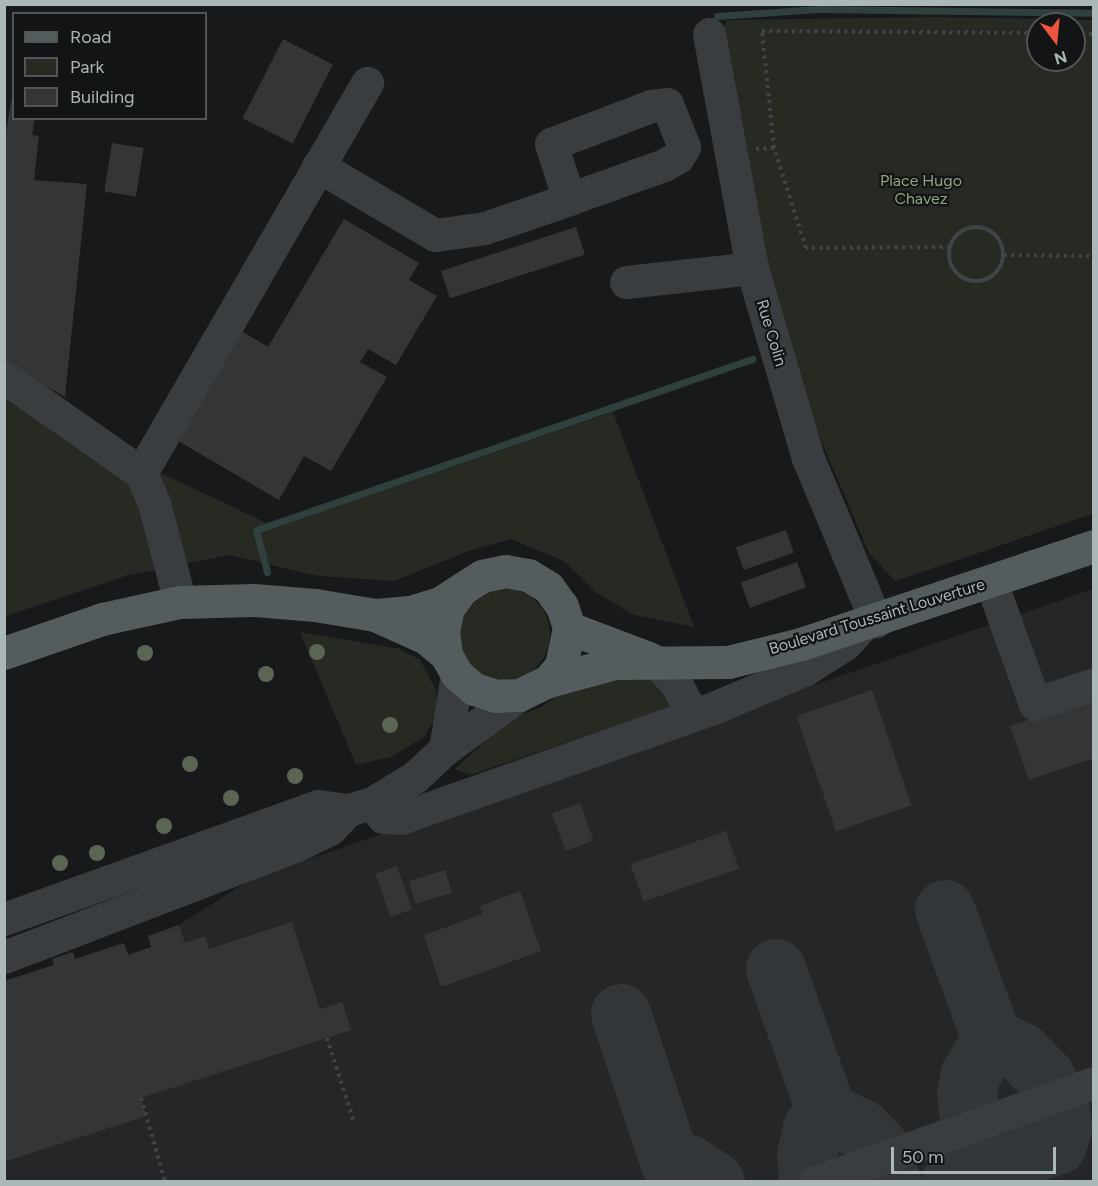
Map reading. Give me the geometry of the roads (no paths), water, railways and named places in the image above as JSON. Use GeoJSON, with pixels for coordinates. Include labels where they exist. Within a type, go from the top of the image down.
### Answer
{"type":"FeatureCollection","features":[{"type":"Feature","properties":{"kind":"main road","name":"Boulevard Toussaint Louverture"},"geometry":{"type":"LineString","coordinates":[[548,681],[615,663],[728,662],[869,623],[1094,546]]}},
{"type":"Feature","properties":{"kind":"main road"},"geometry":{"type":"LineString","coordinates":[[4,653],[102,619],[180,602],[315,604],[375,615],[426,638],[474,689],[496,696],[519,695],[548,681],[561,666],[569,628],[562,606],[548,587],[528,575],[504,571],[482,576],[440,603],[410,612],[375,615]]}},
{"type":"Feature","properties":{"kind":"main road"},"geometry":{"type":"LineString","coordinates":[[451,664],[443,631],[448,608],[462,589]]}},
{"type":"Feature","properties":{"kind":"main road","name":"Boulevard Toussaint Louverture"},"geometry":{"type":"LineString","coordinates":[[569,628],[656,661]]}},
{"type":"Feature","properties":{"kind":"lane","name":"Rue Colin"},"geometry":{"type":"LineString","coordinates":[[709,34],[752,268],[808,458],[869,623]]}},
{"type":"Feature","properties":{"kind":"lane"},"geometry":{"type":"LineString","coordinates":[[141,473],[367,83]]}},
{"type":"Feature","properties":{"kind":"lane"},"geometry":{"type":"LineString","coordinates":[[318,166],[435,235],[485,228],[569,199]]}},
{"type":"Feature","properties":{"kind":"lane"},"geometry":{"type":"LineString","coordinates":[[626,282],[752,268]]}},
{"type":"Feature","properties":{"kind":"lane"},"geometry":{"type":"LineString","coordinates":[[4,377],[141,473],[154,503],[180,602]]}},
{"type":"Feature","properties":{"kind":"lane"},"geometry":{"type":"LineString","coordinates":[[991,582],[1035,704],[1094,684]]}},
{"type":"Feature","properties":{"kind":"lane"},"geometry":{"type":"LineString","coordinates":[[519,695],[445,749],[415,777],[360,806],[330,829],[295,846],[15,954],[9,918],[318,806],[360,806],[383,818],[401,818],[693,715],[804,670],[845,644],[869,623]]}},
{"type":"Feature","properties":{"kind":"lane"},"geometry":{"type":"LineString","coordinates":[[656,661],[676,684],[693,715]]}},
{"type":"Feature","properties":{"kind":"lane"},"geometry":{"type":"LineString","coordinates":[[445,749],[451,664]]}},
{"type":"Feature","properties":{"kind":"lane"},"geometry":{"type":"LineString","coordinates":[[814,1182],[1094,1083]]}},
{"type":"Feature","properties":{"kind":"waterway"},"geometry":{"type":"LineString","coordinates":[[717,16],[818,9],[1094,13]]}},
{"type":"Feature","properties":{"kind":"waterway"},"geometry":{"type":"LineString","coordinates":[[267,572],[256,530],[752,359]]}},
{"type":"Feature","properties":{"kind":"park label","name":"Place Hugo Chavez"},"geometry":{"type":"Point","coordinates":[921,190]}}]}
